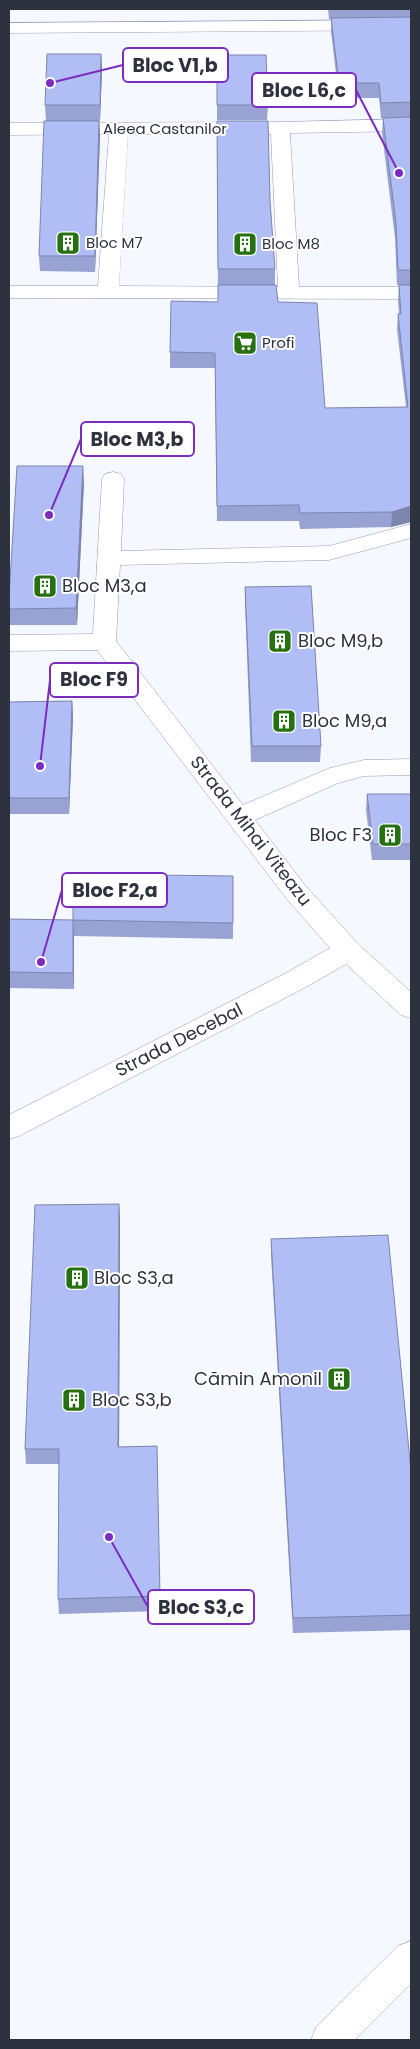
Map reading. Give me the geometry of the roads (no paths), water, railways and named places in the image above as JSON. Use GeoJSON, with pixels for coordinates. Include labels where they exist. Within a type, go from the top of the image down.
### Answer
{"type":"FeatureCollection","features":[{"type":"Feature","properties":{"kind":"street"},"geometry":{"type":"LineString","coordinates":[[9,28],[260,18],[411,26]]}},
{"type":"Feature","properties":{"kind":"street","name":"Aleea Castanilor"},"geometry":{"type":"LineString","coordinates":[[9,129],[280,128],[411,125]]}},
{"type":"Feature","properties":{"kind":"street"},"geometry":{"type":"LineString","coordinates":[[280,128],[289,292]]}},
{"type":"Feature","properties":{"kind":"street"},"geometry":{"type":"LineString","coordinates":[[108,292],[119,129]]}},
{"type":"Feature","properties":{"kind":"street"},"geometry":{"type":"LineString","coordinates":[[9,292],[411,293]]}},
{"type":"Feature","properties":{"kind":"street"},"geometry":{"type":"LineString","coordinates":[[9,642],[104,642],[113,480]]}},
{"type":"Feature","properties":{"kind":"street"},"geometry":{"type":"LineString","coordinates":[[109,558],[329,553],[411,531]]}},
{"type":"Feature","properties":{"kind":"street","name":"Strada Mihai Viteazu"},"geometry":{"type":"LineString","coordinates":[[104,642],[295,890],[348,950],[411,1008]]}},
{"type":"Feature","properties":{"kind":"street"},"geometry":{"type":"LineString","coordinates":[[239,817],[330,777],[364,768],[411,767]]}},
{"type":"Feature","properties":{"kind":"street","name":"Strada Decebal"},"geometry":{"type":"LineString","coordinates":[[9,1128],[296,980],[348,950]]}},
{"type":"Feature","properties":{"kind":"street"},"geometry":{"type":"LineString","coordinates":[[329,2040],[411,1959]]}},
{"type":"Feature","properties":{"kind":"place","name":"Bloc V1,b"},"geometry":{"type":"Point","coordinates":[50,83]}},
{"type":"Feature","properties":{"kind":"place","name":"Bloc L6,c"},"geometry":{"type":"Point","coordinates":[399,173]}},
{"type":"Feature","properties":{"kind":"place","name":"Bloc M7"},"geometry":{"type":"Point","coordinates":[68,243]}},
{"type":"Feature","properties":{"kind":"place","name":"Bloc M8"},"geometry":{"type":"Point","coordinates":[245,244]}},
{"type":"Feature","properties":{"kind":"place","name":"Profi"},"geometry":{"type":"Point","coordinates":[245,343]}},
{"type":"Feature","properties":{"kind":"place","name":"Bloc M3,b"},"geometry":{"type":"Point","coordinates":[49,515]}},
{"type":"Feature","properties":{"kind":"place","name":"Bloc M3,a"},"geometry":{"type":"Point","coordinates":[45,586]}},
{"type":"Feature","properties":{"kind":"place","name":"Bloc M9,b"},"geometry":{"type":"Point","coordinates":[280,641]}},
{"type":"Feature","properties":{"kind":"place","name":"Bloc M9,a"},"geometry":{"type":"Point","coordinates":[284,721]}},
{"type":"Feature","properties":{"kind":"place","name":"Bloc F9"},"geometry":{"type":"Point","coordinates":[40,766]}},
{"type":"Feature","properties":{"kind":"place","name":"Bloc F3"},"geometry":{"type":"Point","coordinates":[390,835]}},
{"type":"Feature","properties":{"kind":"place","name":"Bloc F2,a"},"geometry":{"type":"Point","coordinates":[41,962]}},
{"type":"Feature","properties":{"kind":"place","name":"Bloc S3,a"},"geometry":{"type":"Point","coordinates":[77,1278]}},
{"type":"Feature","properties":{"kind":"place","name":"Cămin Amonil"},"geometry":{"type":"Point","coordinates":[339,1379]}},
{"type":"Feature","properties":{"kind":"place","name":"Bloc S3,b"},"geometry":{"type":"Point","coordinates":[74,1400]}},
{"type":"Feature","properties":{"kind":"place","name":"Bloc S3,c"},"geometry":{"type":"Point","coordinates":[109,1537]}}]}
